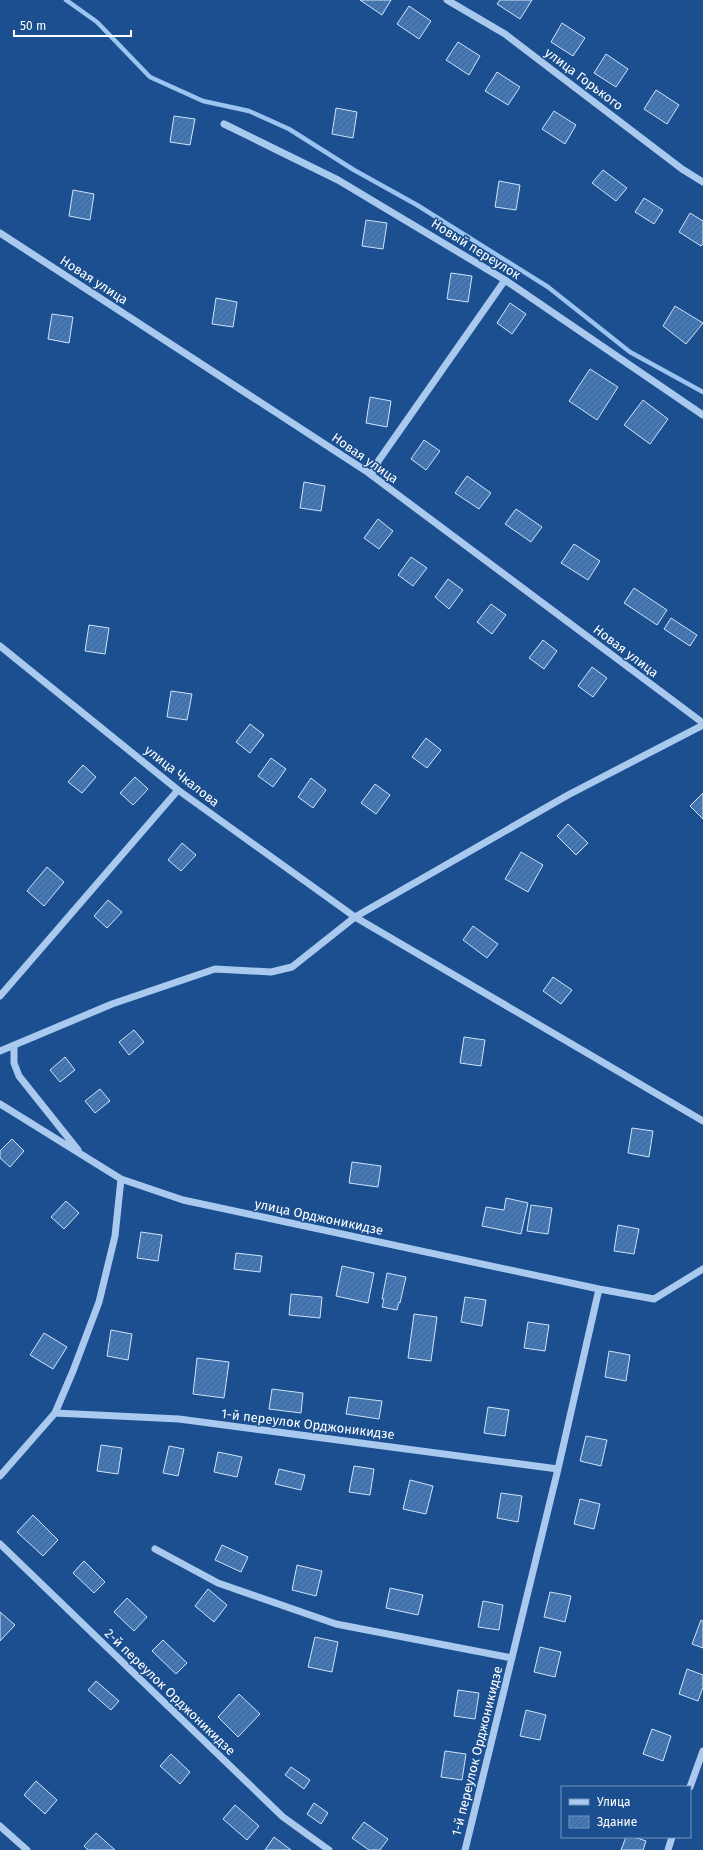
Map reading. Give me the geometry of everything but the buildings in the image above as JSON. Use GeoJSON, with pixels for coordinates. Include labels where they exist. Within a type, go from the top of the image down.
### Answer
{"type":"FeatureCollection","features":[{"type":"Feature","properties":{"kind":"street","name":"улица Горького"},"geometry":{"type":"LineString","coordinates":[[447,0],[505,34],[682,169],[703,182]]}},
{"type":"Feature","properties":{"kind":"street","name":"Новый переулок"},"geometry":{"type":"LineString","coordinates":[[224,124],[338,180],[505,280],[703,416]]}},
{"type":"Feature","properties":{"kind":"street","name":"Новая улица"},"geometry":{"type":"LineString","coordinates":[[0,233],[371,475],[703,724]]}},
{"type":"Feature","properties":{"kind":"street"},"geometry":{"type":"LineString","coordinates":[[371,475],[379,460],[505,280]]}},
{"type":"Feature","properties":{"kind":"street","name":"улица Чкалова"},"geometry":{"type":"LineString","coordinates":[[0,646],[178,790],[355,917],[703,1122]]}},
{"type":"Feature","properties":{"kind":"street"},"geometry":{"type":"LineString","coordinates":[[0,1051],[112,1004],[215,969],[271,972],[292,967],[355,917],[568,795],[703,724]]}},
{"type":"Feature","properties":{"kind":"street"},"geometry":{"type":"LineString","coordinates":[[0,996],[178,790]]}},
{"type":"Feature","properties":{"kind":"street"},"geometry":{"type":"LineString","coordinates":[[14,1045],[14,1063],[19,1076],[82,1155]]}},
{"type":"Feature","properties":{"kind":"street","name":"улица Орджоникидзе"},"geometry":{"type":"LineString","coordinates":[[0,1104],[121,1179],[182,1200],[654,1299],[703,1269]]}},
{"type":"Feature","properties":{"kind":"street"},"geometry":{"type":"LineString","coordinates":[[0,1476],[55,1413],[73,1371],[99,1302],[115,1236],[121,1179]]}},
{"type":"Feature","properties":{"kind":"street","name":"1-й переулок Орджоникидзе"},"geometry":{"type":"LineString","coordinates":[[465,1850],[558,1469],[599,1288]]}},
{"type":"Feature","properties":{"kind":"street","name":"1-й переулок Орджоникидзе"},"geometry":{"type":"LineString","coordinates":[[55,1413],[179,1419],[558,1469]]}},
{"type":"Feature","properties":{"kind":"street","name":"2-й переулок Орджоникидзе"},"geometry":{"type":"LineString","coordinates":[[0,1544],[283,1817],[329,1850]]}},
{"type":"Feature","properties":{"kind":"street","name":"1-й переулок Орджоникидзе"},"geometry":{"type":"LineString","coordinates":[[155,1549],[218,1583],[336,1624],[512,1658]]}},
{"type":"Feature","properties":{"kind":"street"},"geometry":{"type":"LineString","coordinates":[[690,1786],[703,1750]]}},
{"type":"Feature","properties":{"kind":"street"},"geometry":{"type":"LineString","coordinates":[[0,1826],[27,1850]]}},
{"type":"Feature","properties":{"kind":"street"},"geometry":{"type":"LineString","coordinates":[[668,1850],[672,1838]]}},
{"type":"Feature","properties":{"kind":"waterway"},"geometry":{"type":"LineString","coordinates":[[66,0],[97,22],[150,77],[203,101],[249,111],[289,129],[354,170],[417,205],[548,287],[630,352],[703,392]]}}]}
